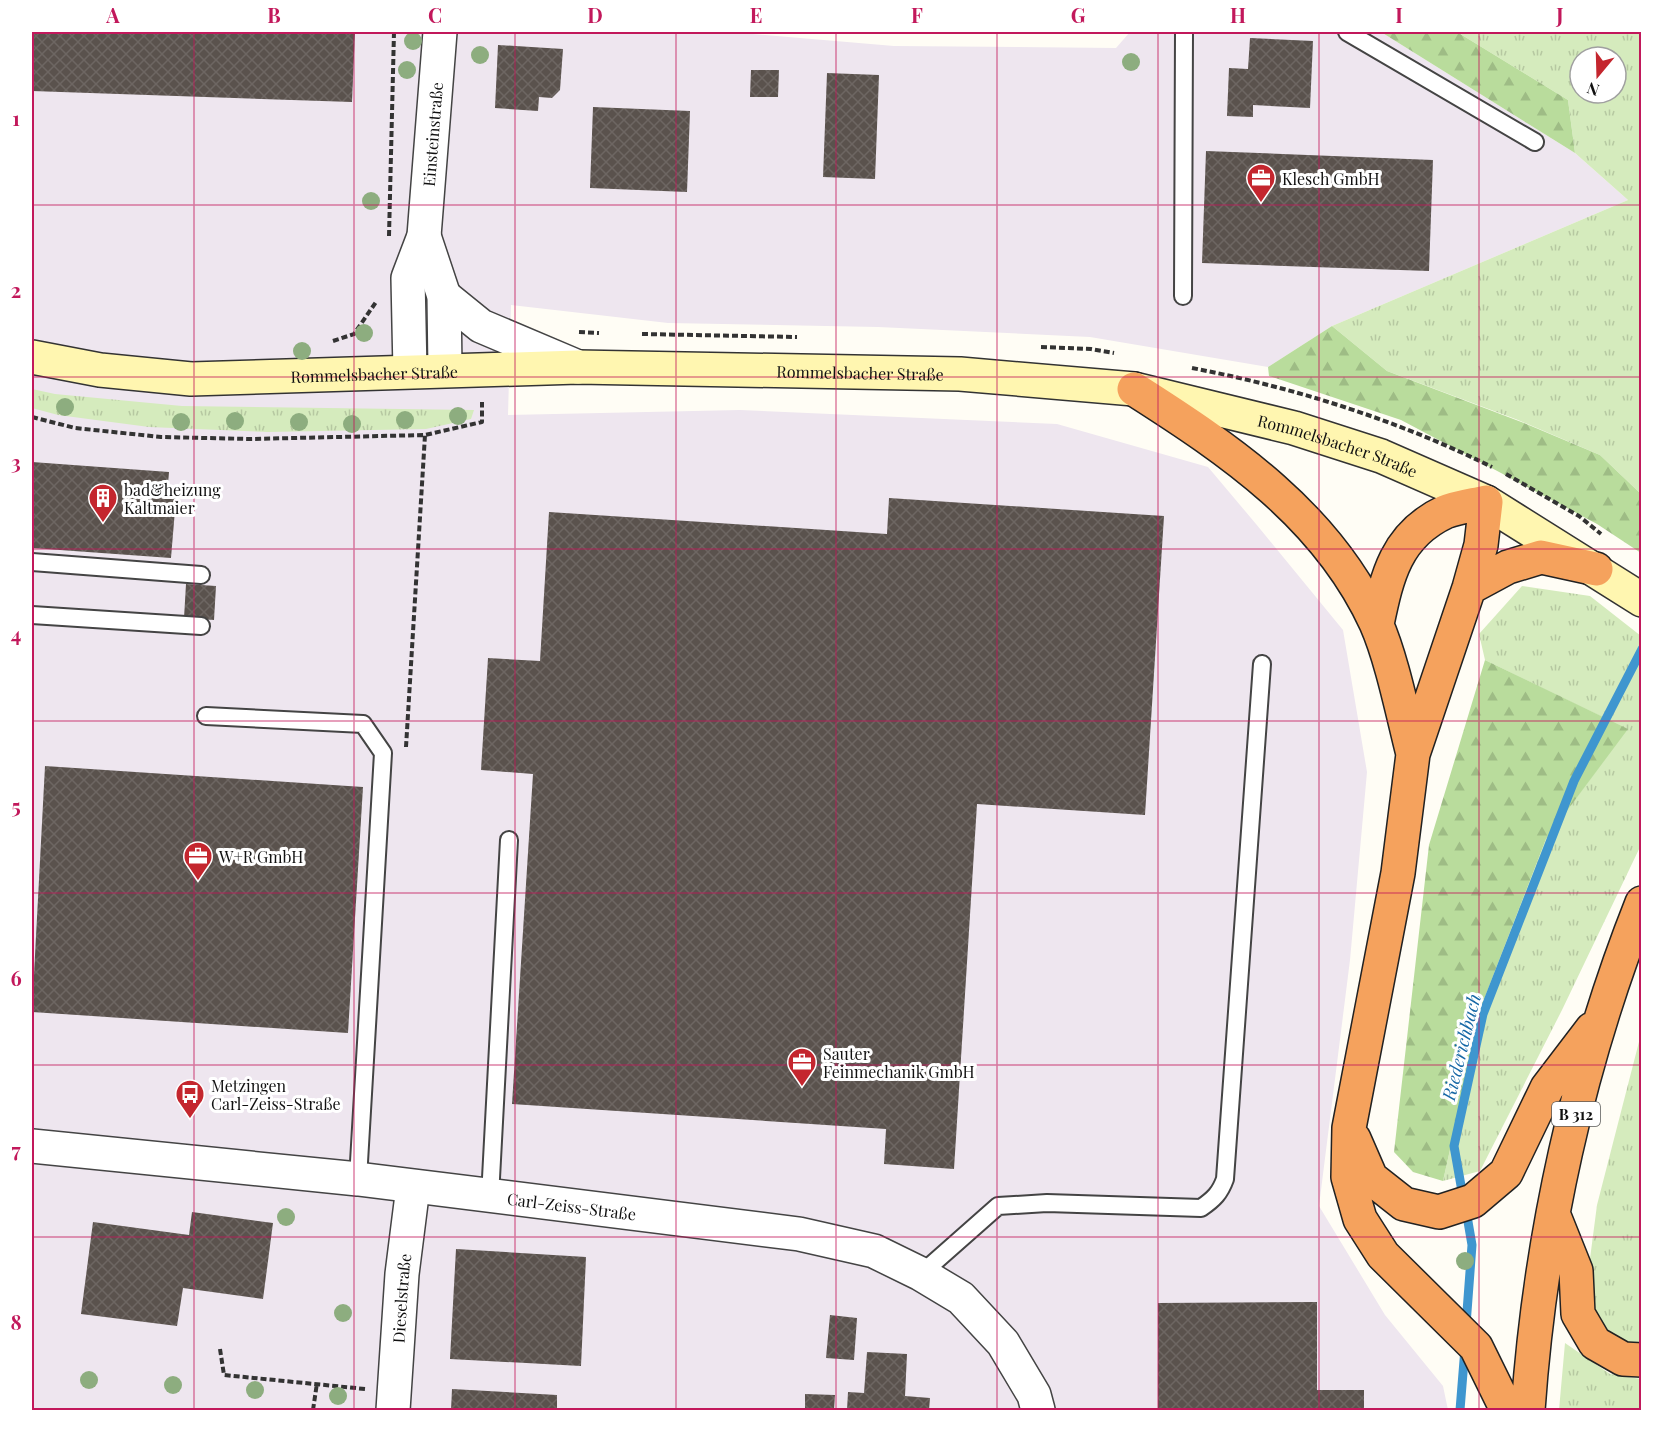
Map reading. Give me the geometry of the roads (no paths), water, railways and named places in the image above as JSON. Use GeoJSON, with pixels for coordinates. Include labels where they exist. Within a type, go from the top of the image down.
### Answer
{"type":"FeatureCollection","features":[{"type":"Feature","properties":{"kind":"highway"},"geometry":{"type":"LineString","coordinates":[[1134,389],[1212,439],[1288,501],[1339,556],[1377,624],[1413,754]]}},
{"type":"Feature","properties":{"kind":"highway"},"geometry":{"type":"LineString","coordinates":[[1377,624],[1386,582],[1401,547],[1424,525],[1446,512],[1486,502],[1481,545],[1469,588],[1413,754],[1398,873],[1349,1128],[1348,1177],[1360,1219],[1383,1255],[1476,1347],[1507,1410]]}},
{"type":"Feature","properties":{"kind":"highway"},"geometry":{"type":"LineString","coordinates":[[1469,588],[1508,567],[1541,556],[1596,569]]}},
{"type":"Feature","properties":{"kind":"highway","name":"B 312"},"geometry":{"type":"LineString","coordinates":[[1528,1410],[1533,1339],[1553,1214],[1602,1015],[1641,903]]}},
{"type":"Feature","properties":{"kind":"highway"},"geometry":{"type":"LineString","coordinates":[[1349,1128],[1371,1178],[1404,1204],[1439,1212],[1459,1205],[1506,1173],[1547,1088],[1602,1015]]}},
{"type":"Feature","properties":{"kind":"highway"},"geometry":{"type":"LineString","coordinates":[[1553,1214],[1576,1271],[1578,1314],[1595,1343],[1623,1359],[1641,1360]]}},
{"type":"Feature","properties":{"kind":"main road","name":"Rommelsbacher Straße"},"geometry":{"type":"LineString","coordinates":[[32,357],[100,370],[191,379],[578,367],[960,374],[1134,389],[1294,428],[1381,456],[1486,502],[1596,569],[1641,600]]}},
{"type":"Feature","properties":{"kind":"street","name":"Einsteinstraße"},"geometry":{"type":"LineString","coordinates":[[410,371],[408,278],[424,236],[440,32]]}},
{"type":"Feature","properties":{"kind":"street","name":"Einsteinstraße"},"geometry":{"type":"LineString","coordinates":[[424,236],[441,286],[445,370]]}},
{"type":"Feature","properties":{"kind":"street"},"geometry":{"type":"LineString","coordinates":[[441,286],[481,326],[578,367]]}},
{"type":"Feature","properties":{"kind":"street","name":"Carl-Zeiss-Straße"},"geometry":{"type":"LineString","coordinates":[[32,1146],[358,1179],[799,1234],[874,1251],[921,1274],[961,1298],[1003,1343],[1034,1395],[1038,1410]]}},
{"type":"Feature","properties":{"kind":"street","name":"Dieselstraße"},"geometry":{"type":"LineString","coordinates":[[393,1410],[402,1274],[413,1187]]}},
{"type":"Feature","properties":{"kind":"lane"},"geometry":{"type":"LineString","coordinates":[[1183,296],[1184,32]]}},
{"type":"Feature","properties":{"kind":"lane"},"geometry":{"type":"LineString","coordinates":[[1347,32],[1535,142]]}},
{"type":"Feature","properties":{"kind":"lane"},"geometry":{"type":"LineString","coordinates":[[32,562],[201,575]]}},
{"type":"Feature","properties":{"kind":"lane"},"geometry":{"type":"LineString","coordinates":[[32,615],[201,626]]}},
{"type":"Feature","properties":{"kind":"lane"},"geometry":{"type":"LineString","coordinates":[[921,1274],[998,1206],[1047,1203],[1201,1208],[1216,1198],[1221,1190],[1225,1179],[1262,664]]}},
{"type":"Feature","properties":{"kind":"lane"},"geometry":{"type":"LineString","coordinates":[[206,716],[363,724],[383,753],[358,1179]]}},
{"type":"Feature","properties":{"kind":"lane"},"geometry":{"type":"LineString","coordinates":[[490,1197],[509,840]]}},
{"type":"Feature","properties":{"kind":"waterway","name":"Riederichbach"},"geometry":{"type":"LineString","coordinates":[[1463,1197],[1454,1146],[1483,1014],[1574,781],[1642,649]]}},
{"type":"Feature","properties":{"kind":"waterway","name":"Riederichbach"},"geometry":{"type":"LineString","coordinates":[[1466,1210],[1472,1245],[1466,1325]]}},
{"type":"Feature","properties":{"kind":"waterway","name":"Riederichbach"},"geometry":{"type":"LineString","coordinates":[[1460,1410],[1465,1348]]}},
{"type":"Feature","properties":{"kind":"place","name":"Klesch GmbH"},"geometry":{"type":"Point","coordinates":[1261,204]}},
{"type":"Feature","properties":{"kind":"place","name":"bad&heizung Kaltmaier"},"geometry":{"type":"Point","coordinates":[103,524]}},
{"type":"Feature","properties":{"kind":"place","name":"W+R GmbH"},"geometry":{"type":"Point","coordinates":[198,882]}},
{"type":"Feature","properties":{"kind":"place","name":"Sauter Feinmechanik GmbH"},"geometry":{"type":"Point","coordinates":[802,1088]}},
{"type":"Feature","properties":{"kind":"place","name":"Metzingen Carl-Zeiss-Straße"},"geometry":{"type":"Point","coordinates":[190,1120]}}]}
